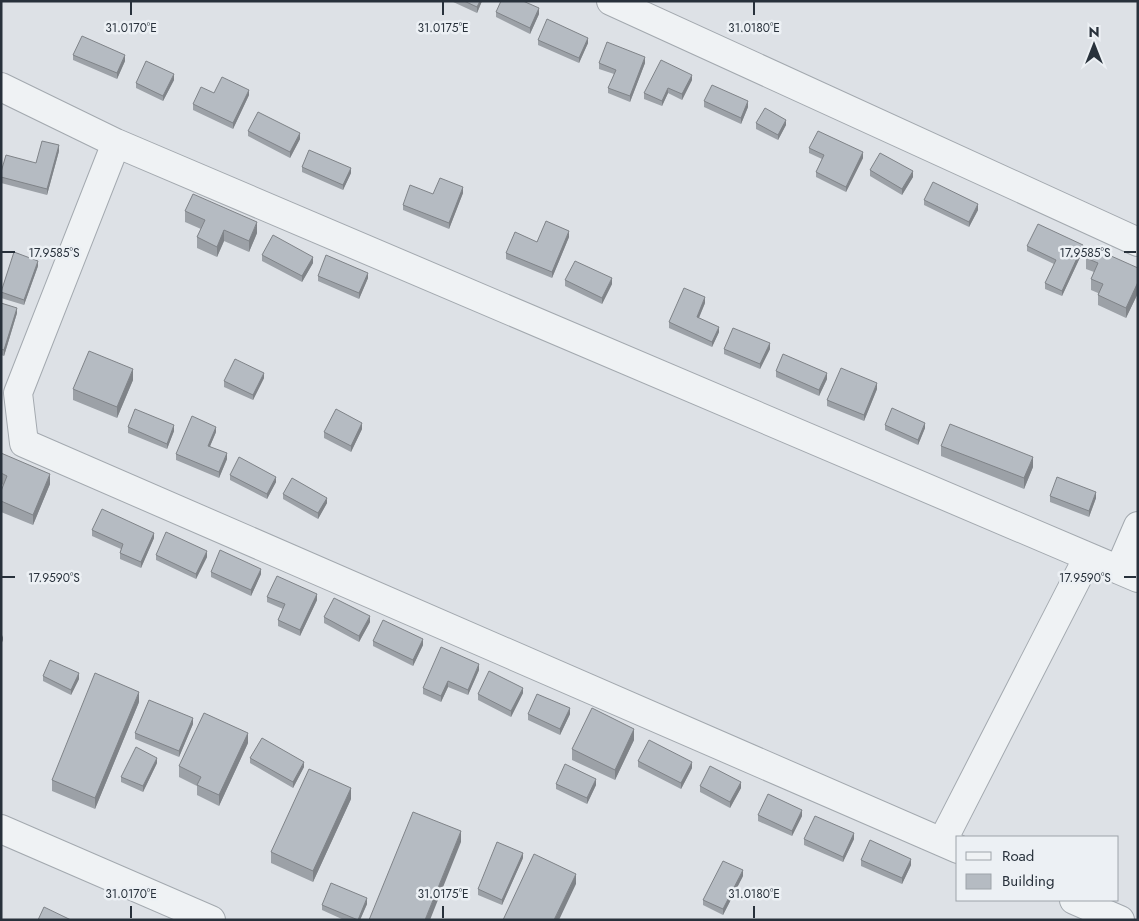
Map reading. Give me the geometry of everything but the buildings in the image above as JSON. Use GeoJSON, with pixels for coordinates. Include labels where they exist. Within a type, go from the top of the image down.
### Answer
{"type":"FeatureCollection","features":[{"type":"Feature","properties":{"kind":"street"},"geometry":{"type":"LineString","coordinates":[[611,1],[1138,242]]}},
{"type":"Feature","properties":{"kind":"street"},"geometry":{"type":"LineString","coordinates":[[1,87],[116,143],[1129,574],[1138,526]]}},
{"type":"Feature","properties":{"kind":"street"},"geometry":{"type":"LineString","coordinates":[[116,143],[18,393],[24,443],[950,846],[1088,557]]}},
{"type":"Feature","properties":{"kind":"street"},"geometry":{"type":"LineString","coordinates":[[1,829],[211,920]]}},
{"type":"Feature","properties":{"kind":"street"},"geometry":{"type":"LineString","coordinates":[[1076,901],[1120,920]]}}]}
